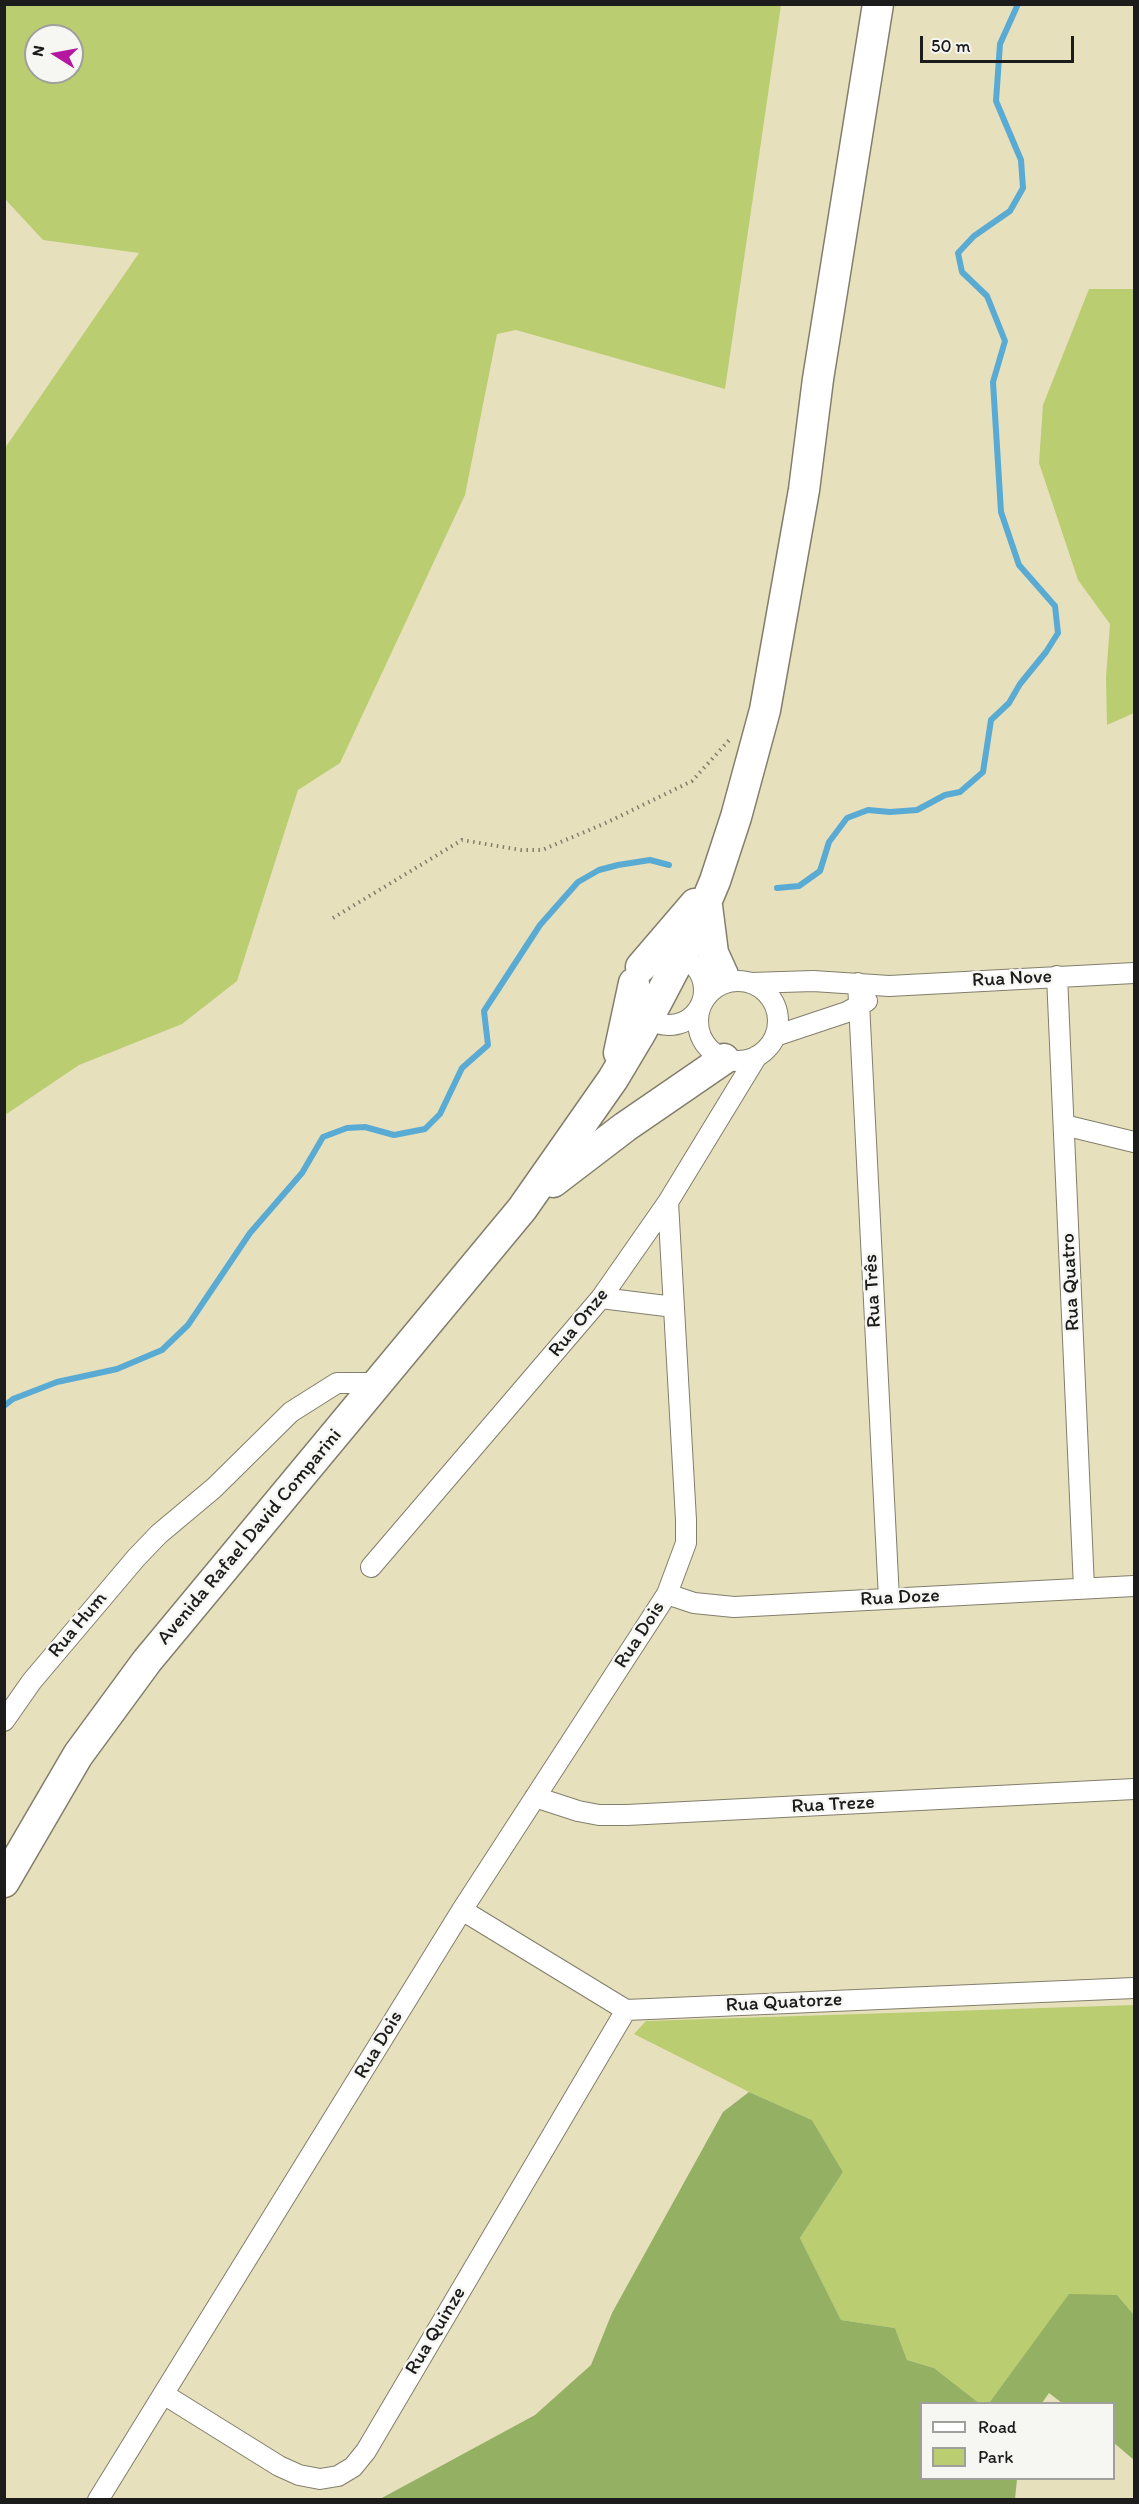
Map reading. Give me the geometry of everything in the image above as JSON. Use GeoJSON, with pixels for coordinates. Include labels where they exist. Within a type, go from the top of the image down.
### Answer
{"type":"FeatureCollection","features":[{"type":"Feature","properties":{"kind":"main road"},"geometry":{"type":"LineString","coordinates":[[522,1209],[613,1079],[663,1021],[688,961],[711,891],[765,710],[804,490],[818,380],[878,4]]}},
{"type":"Feature","properties":{"kind":"main road"},"geometry":{"type":"LineString","coordinates":[[613,1079],[637,975],[711,891]]}},
{"type":"Feature","properties":{"kind":"main road"},"geometry":{"type":"LineString","coordinates":[[711,891],[712,953],[737,980]]}},
{"type":"Feature","properties":{"kind":"main road"},"geometry":{"type":"LineString","coordinates":[[522,1209],[582,1157],[715,1051]]}},
{"type":"Feature","properties":{"kind":"main road","name":"Avenida Rafael David Comparini"},"geometry":{"type":"LineString","coordinates":[[4,1882],[78,1755],[147,1661],[522,1209]]}},
{"type":"Feature","properties":{"kind":"street"},"geometry":{"type":"LineString","coordinates":[[660,955],[688,961],[765,991],[774,1004],[778,1020],[775,1036],[768,1047],[757,1056],[741,1061],[715,1051],[663,1021],[634,999],[637,975],[660,955]]}},
{"type":"Feature","properties":{"kind":"street"},"geometry":{"type":"LineString","coordinates":[[688,961],[704,984],[698,1025],[715,1051]]}},
{"type":"Feature","properties":{"kind":"street","name":"Rua Nove"},"geometry":{"type":"LineString","coordinates":[[737,980],[813,981],[889,986],[1134,974]]}},
{"type":"Feature","properties":{"kind":"street","name":"Rua Quatro"},"geometry":{"type":"LineString","coordinates":[[1057,976],[1084,1588]]}},
{"type":"Feature","properties":{"kind":"street"},"geometry":{"type":"LineString","coordinates":[[663,1021],[687,1020],[712,991],[737,980]]}},
{"type":"Feature","properties":{"kind":"street","name":"Rua Três"},"geometry":{"type":"LineString","coordinates":[[858,983],[889,1599]]}},
{"type":"Feature","properties":{"kind":"street"},"geometry":{"type":"LineString","coordinates":[[775,1036],[831,1018],[859,1006],[889,986]]}},
{"type":"Feature","properties":{"kind":"street","name":"Rua Onze"},"geometry":{"type":"LineString","coordinates":[[370,1567],[601,1298],[668,1203],[757,1056]]}},
{"type":"Feature","properties":{"kind":"street"},"geometry":{"type":"LineString","coordinates":[[1064,1125],[1134,1142]]}},
{"type":"Feature","properties":{"kind":"street","name":"Rua Dois"},"geometry":{"type":"LineString","coordinates":[[98,2499],[165,2395],[462,1910],[667,1594],[686,1543],[668,1203]]}},
{"type":"Feature","properties":{"kind":"street"},"geometry":{"type":"LineString","coordinates":[[601,1298],[674,1307]]}},
{"type":"Feature","properties":{"kind":"street","name":"Rua Hum"},"geometry":{"type":"LineString","coordinates":[[4,1721],[32,1681],[114,1581],[159,1534],[214,1488],[291,1412],[337,1383],[378,1383]]}},
{"type":"Feature","properties":{"kind":"street","name":"Rua Doze"},"geometry":{"type":"LineString","coordinates":[[667,1594],[694,1603],[734,1607],[1134,1586]]}},
{"type":"Feature","properties":{"kind":"street","name":"Rua Treze"},"geometry":{"type":"LineString","coordinates":[[535,1797],[578,1811],[599,1815],[627,1815],[1134,1789]]}},
{"type":"Feature","properties":{"kind":"street"},"geometry":{"type":"LineString","coordinates":[[462,1910],[626,2010]]}},
{"type":"Feature","properties":{"kind":"street","name":"Rua Quatorze"},"geometry":{"type":"LineString","coordinates":[[626,2010],[1134,1988]]}},
{"type":"Feature","properties":{"kind":"street","name":"Rua Quinze"},"geometry":{"type":"LineString","coordinates":[[165,2395],[279,2466],[298,2475],[320,2478],[338,2476],[353,2468],[366,2451],[626,2010]]}},
{"type":"Feature","properties":{"kind":"path"},"geometry":{"type":"LineString","coordinates":[[333,918],[462,840],[542,850],[642,806],[692,781],[730,738],[765,710]]}},
{"type":"Feature","properties":{"kind":"green space"},"geometry":{"type":"Polygon","coordinates":[[[5,4],[781,5],[725,389],[516,330],[497,334],[465,495],[340,763],[298,790],[237,981],[182,1024],[79,1065],[5,1115],[5,448],[139,253],[43,240],[5,199],[5,4]]]}},
{"type":"Feature","properties":{"kind":"green space"},"geometry":{"type":"Polygon","coordinates":[[[1089,289],[1134,289],[1134,713],[1107,725],[1106,677],[1110,624],[1078,580],[1039,463],[1043,405],[1089,289]]]}},
{"type":"Feature","properties":{"kind":"green space"},"geometry":{"type":"Polygon","coordinates":[[[1134,2005],[1134,2315],[1117,2295],[1069,2295],[990,2402],[978,2402],[934,2368],[907,2360],[895,2328],[841,2320],[800,2238],[843,2172],[812,2120],[749,2092],[634,2034],[646,2021],[1134,2005]]]}},
{"type":"Feature","properties":{"kind":"green space"},"geometry":{"type":"Polygon","coordinates":[[[749,2092],[812,2120],[843,2172],[800,2238],[841,2320],[895,2328],[907,2360],[934,2368],[978,2402],[920,2402],[920,2480],[1017,2480],[1015,2499],[380,2499],[535,2415],[591,2365],[612,2313],[723,2112],[749,2092]]]}},
{"type":"Feature","properties":{"kind":"green space"},"geometry":{"type":"Polygon","coordinates":[[[1069,2294],[1117,2295],[1134,2315],[1134,2460],[1115,2444],[1115,2402],[1061,2402],[1049,2393],[1043,2402],[990,2402],[1069,2294]]]}},
{"type":"Feature","properties":{"kind":"waterway"},"geometry":{"type":"LineString","coordinates":[[777,888],[799,886],[820,871],[829,842],[847,818],[868,810],[890,812],[917,810],[945,795],[960,792],[983,772],[991,720],[1009,703],[1020,684],[1058,633],[1055,606],[1019,565],[1001,512],[993,382],[1005,341],[987,296],[962,272],[958,253],[974,236],[1010,211],[1023,188],[1021,160],[996,101],[1000,44],[1018,4]]}},
{"type":"Feature","properties":{"kind":"waterway"},"geometry":{"type":"LineString","coordinates":[[4,1406],[13,1399],[57,1382],[117,1369],[162,1350],[188,1325],[250,1233],[302,1173],[323,1137],[347,1128],[365,1127],[394,1135],[425,1129],[440,1114],[462,1068],[488,1045],[484,1011],[540,925],[578,882],[599,870],[618,865],[650,860],[669,865]]}}]}
